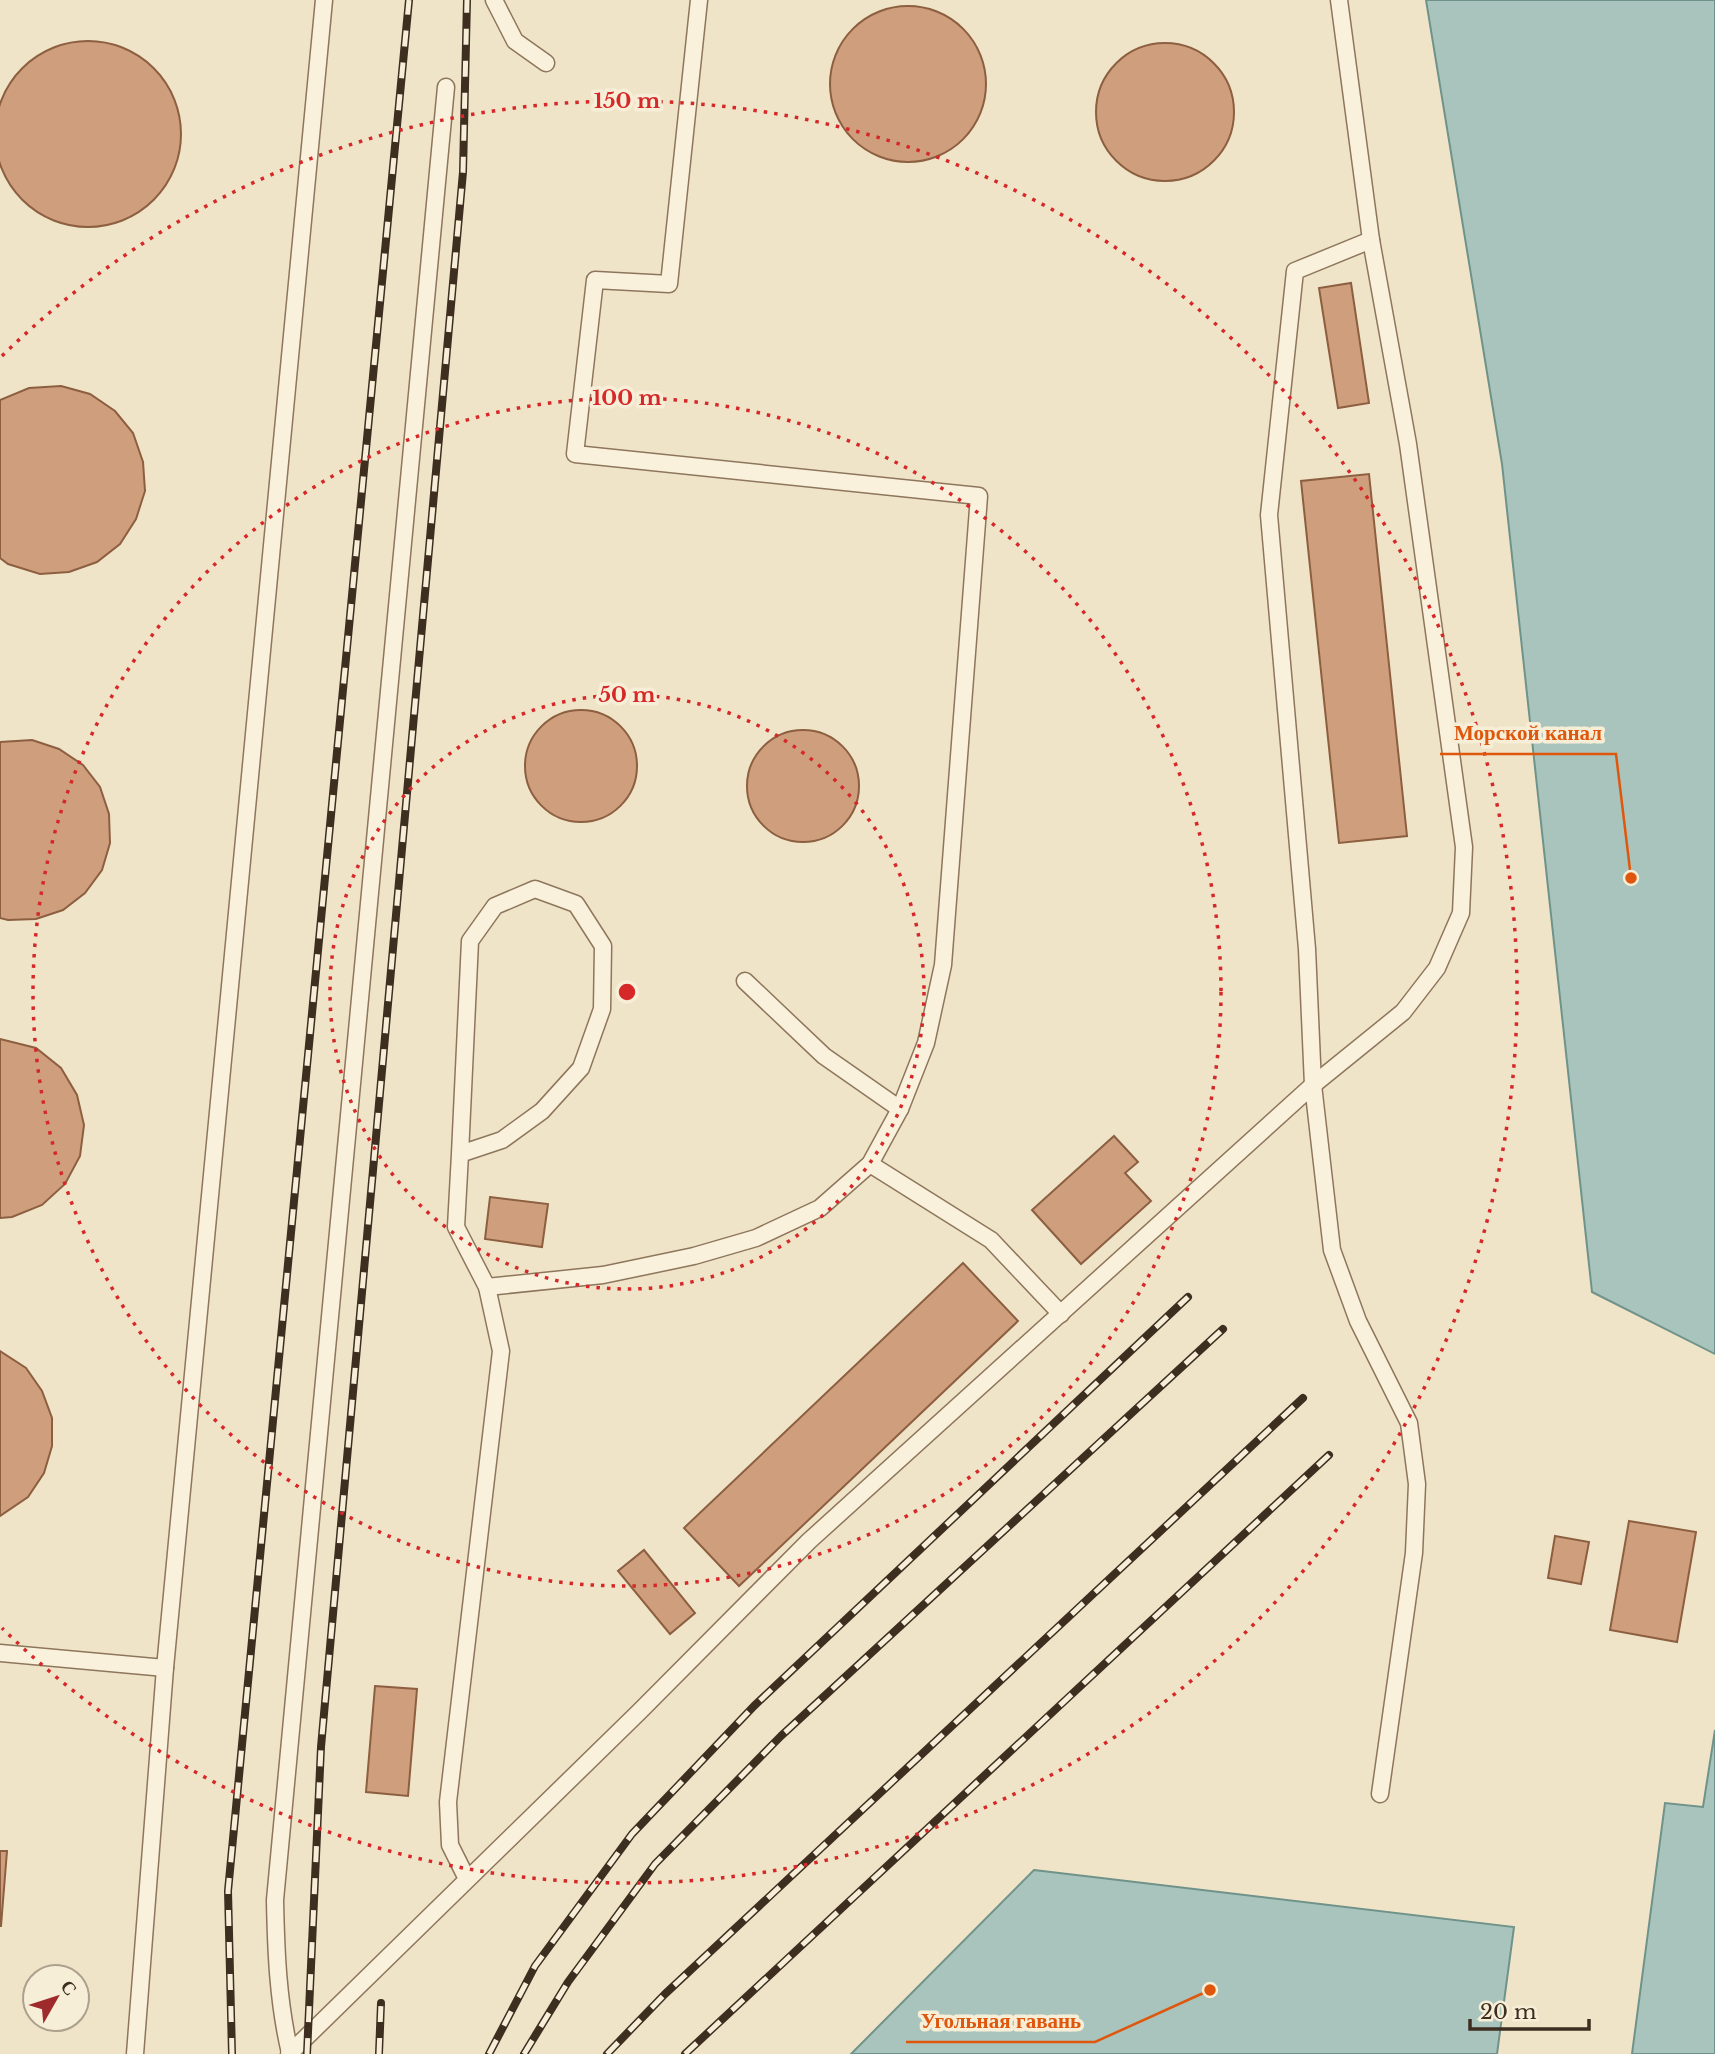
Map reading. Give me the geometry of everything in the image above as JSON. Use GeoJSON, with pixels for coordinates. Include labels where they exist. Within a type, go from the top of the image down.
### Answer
{"type":"FeatureCollection","features":[{"type":"Feature","properties":{"kind":"lane"},"geometry":{"type":"LineString","coordinates":[[135,2054],[164,1668],[324,0]]}},
{"type":"Feature","properties":{"kind":"lane"},"geometry":{"type":"LineString","coordinates":[[494,0],[515,41],[546,63]]}},
{"type":"Feature","properties":{"kind":"lane"},"geometry":{"type":"LineString","coordinates":[[487,1287],[603,1275],[694,1256],[756,1238],[820,1208],[870,1164],[900,1108],[926,1043],[943,965],[979,496],[575,454],[596,280],[669,284],[699,0]]}},
{"type":"Feature","properties":{"kind":"lane"},"geometry":{"type":"LineString","coordinates":[[290,2053],[809,1541],[1313,1085],[1402,1012],[1437,968],[1461,913],[1464,846],[1408,444],[1371,240],[1339,0]]}},
{"type":"Feature","properties":{"kind":"lane"},"geometry":{"type":"LineString","coordinates":[[290,2053],[282,2017],[276,1959],[275,1900],[446,87]]}},
{"type":"Feature","properties":{"kind":"lane"},"geometry":{"type":"LineString","coordinates":[[1371,240],[1296,271],[1269,514],[1307,949],[1313,1085],[1332,1250],[1358,1321],[1409,1423],[1417,1484],[1414,1553],[1380,1794]]}},
{"type":"Feature","properties":{"kind":"lane"},"geometry":{"type":"LineString","coordinates":[[460,1154],[502,1140],[542,1111],[581,1068],[602,1009],[603,946],[576,904],[535,889],[495,906],[470,940],[456,1227],[487,1287],[501,1351],[448,1802],[450,1846],[467,1879]]}},
{"type":"Feature","properties":{"kind":"lane"},"geometry":{"type":"LineString","coordinates":[[745,981],[824,1056],[900,1108]]}},
{"type":"Feature","properties":{"kind":"lane"},"geometry":{"type":"LineString","coordinates":[[870,1164],[991,1240],[1060,1314]]}},
{"type":"Feature","properties":{"kind":"lane"},"geometry":{"type":"LineString","coordinates":[[0,1653],[164,1668]]}},
{"type":"Feature","properties":{"kind":"water"},"geometry":{"type":"Polygon","coordinates":[[[1426,0],[1715,0],[1715,1354],[1592,1292],[1502,464],[1426,0]]]}},
{"type":"Feature","properties":{"kind":"water"},"geometry":{"type":"Polygon","coordinates":[[[1715,1730],[1715,2054],[1632,2054],[1665,1803],[1703,1807],[1715,1730]]]}},
{"type":"Feature","properties":{"kind":"water"},"geometry":{"type":"Polygon","coordinates":[[[1034,1870],[1514,1927],[1497,2054],[851,2054],[1034,1870]]]}},
{"type":"Feature","properties":{"kind":"building"},"geometry":{"type":"Polygon","coordinates":[[[908,6],[938,12],[963,29],[980,54],[986,84],[980,114],[963,139],[938,156],[908,162],[878,156],[853,139],[836,114],[830,84],[836,54],[853,29],[878,12],[908,6]]]}},
{"type":"Feature","properties":{"kind":"building"},"geometry":{"type":"Polygon","coordinates":[[[88,41],[124,48],[154,68],[174,98],[181,134],[174,170],[154,200],[124,220],[88,227],[52,220],[22,200],[2,170],[-5,134],[2,98],[22,68],[52,48],[88,41]]]}},
{"type":"Feature","properties":{"kind":"building"},"geometry":{"type":"Polygon","coordinates":[[[1165,43],[1191,49],[1213,64],[1228,86],[1234,112],[1228,138],[1213,160],[1191,175],[1165,181],[1139,175],[1117,160],[1102,138],[1096,112],[1102,86],[1117,64],[1139,49],[1165,43]]]}},
{"type":"Feature","properties":{"kind":"building"},"geometry":{"type":"Polygon","coordinates":[[[1351,283],[1369,403],[1338,408],[1319,288],[1351,283]]]}},
{"type":"Feature","properties":{"kind":"building"},"geometry":{"type":"Polygon","coordinates":[[[61,386],[90,394],[115,411],[133,433],[143,462],[145,491],[136,519],[120,544],[97,562],[69,572],[40,574],[8,564],[0,558],[0,400],[29,388],[61,386]]]}},
{"type":"Feature","properties":{"kind":"building"},"geometry":{"type":"Polygon","coordinates":[[[1369,474],[1407,836],[1339,843],[1301,481],[1369,474]]]}},
{"type":"Feature","properties":{"kind":"building"},"geometry":{"type":"Polygon","coordinates":[[[581,710],[602,714],[620,727],[633,745],[637,766],[633,787],[620,805],[602,818],[581,822],[560,818],[542,805],[529,787],[525,766],[529,745],[542,727],[560,714],[581,710]]]}},
{"type":"Feature","properties":{"kind":"building"},"geometry":{"type":"Polygon","coordinates":[[[803,730],[824,735],[842,747],[854,765],[859,786],[854,807],[842,825],[824,837],[803,842],[782,837],[764,825],[752,807],[747,786],[752,765],[764,747],[782,735],[803,730]]]}},
{"type":"Feature","properties":{"kind":"building"},"geometry":{"type":"Polygon","coordinates":[[[32,740],[59,749],[83,765],[100,787],[109,814],[110,843],[102,870],[85,893],[63,910],[36,919],[8,920],[0,918],[0,742],[32,740]]]}},
{"type":"Feature","properties":{"kind":"building"},"geometry":{"type":"Polygon","coordinates":[[[0,1039],[36,1048],[61,1068],[77,1095],[84,1125],[80,1156],[65,1184],[42,1205],[12,1217],[0,1218],[0,1039]]]}},
{"type":"Feature","properties":{"kind":"building"},"geometry":{"type":"Polygon","coordinates":[[[1114,1136],[1138,1162],[1125,1173],[1151,1201],[1081,1264],[1032,1210],[1114,1136]]]}},
{"type":"Feature","properties":{"kind":"building"},"geometry":{"type":"Polygon","coordinates":[[[490,1197],[548,1204],[542,1247],[485,1239],[490,1197]]]}},
{"type":"Feature","properties":{"kind":"building"},"geometry":{"type":"Polygon","coordinates":[[[963,1263],[1018,1321],[739,1586],[684,1528],[963,1263]]]}},
{"type":"Feature","properties":{"kind":"building"},"geometry":{"type":"Polygon","coordinates":[[[0,1351],[26,1368],[42,1391],[52,1418],[52,1446],[44,1473],[28,1497],[0,1516],[0,1351]]]}},
{"type":"Feature","properties":{"kind":"building"},"geometry":{"type":"Polygon","coordinates":[[[1629,1521],[1696,1532],[1677,1642],[1610,1630],[1629,1521]]]}},
{"type":"Feature","properties":{"kind":"building"},"geometry":{"type":"Polygon","coordinates":[[[1555,1536],[1589,1542],[1581,1584],[1548,1578],[1555,1536]]]}},
{"type":"Feature","properties":{"kind":"building"},"geometry":{"type":"Polygon","coordinates":[[[644,1550],[695,1613],[670,1634],[618,1571],[644,1550]]]}},
{"type":"Feature","properties":{"kind":"building"},"geometry":{"type":"Polygon","coordinates":[[[375,1686],[417,1689],[408,1796],[366,1792],[375,1686]]]}},
{"type":"Feature","properties":{"kind":"building"},"geometry":{"type":"Polygon","coordinates":[[[0,1851],[7,1851],[1,1926],[0,1926],[0,1851]]]}},
{"type":"Feature","properties":{"kind":"railway"},"geometry":{"type":"LineString","coordinates":[[232,2054],[228,1891],[409,0]]}},
{"type":"Feature","properties":{"kind":"railway"},"geometry":{"type":"LineString","coordinates":[[307,2054],[321,1747],[463,172],[467,0]]}},
{"type":"Feature","properties":{"kind":"railway"},"geometry":{"type":"LineString","coordinates":[[489,2054],[535,1966],[632,1834],[754,1706],[1188,1297]]}},
{"type":"Feature","properties":{"kind":"railway"},"geometry":{"type":"LineString","coordinates":[[524,2054],[568,1982],[655,1864],[781,1736],[1223,1329]]}},
{"type":"Feature","properties":{"kind":"railway"},"geometry":{"type":"LineString","coordinates":[[607,2054],[665,1994],[1303,1398]]}},
{"type":"Feature","properties":{"kind":"railway"},"geometry":{"type":"LineString","coordinates":[[685,2054],[1329,1455]]}},
{"type":"Feature","properties":{"kind":"railway"},"geometry":{"type":"LineString","coordinates":[[379,2054],[381,2003]]}},
{"type":"Feature","properties":{"kind":"place","name":"Морской канал"},"geometry":{"type":"Point","coordinates":[1631,878]}},
{"type":"Feature","properties":{"kind":"place","name":"Угольная гавань"},"geometry":{"type":"Point","coordinates":[1210,1990]}}]}
